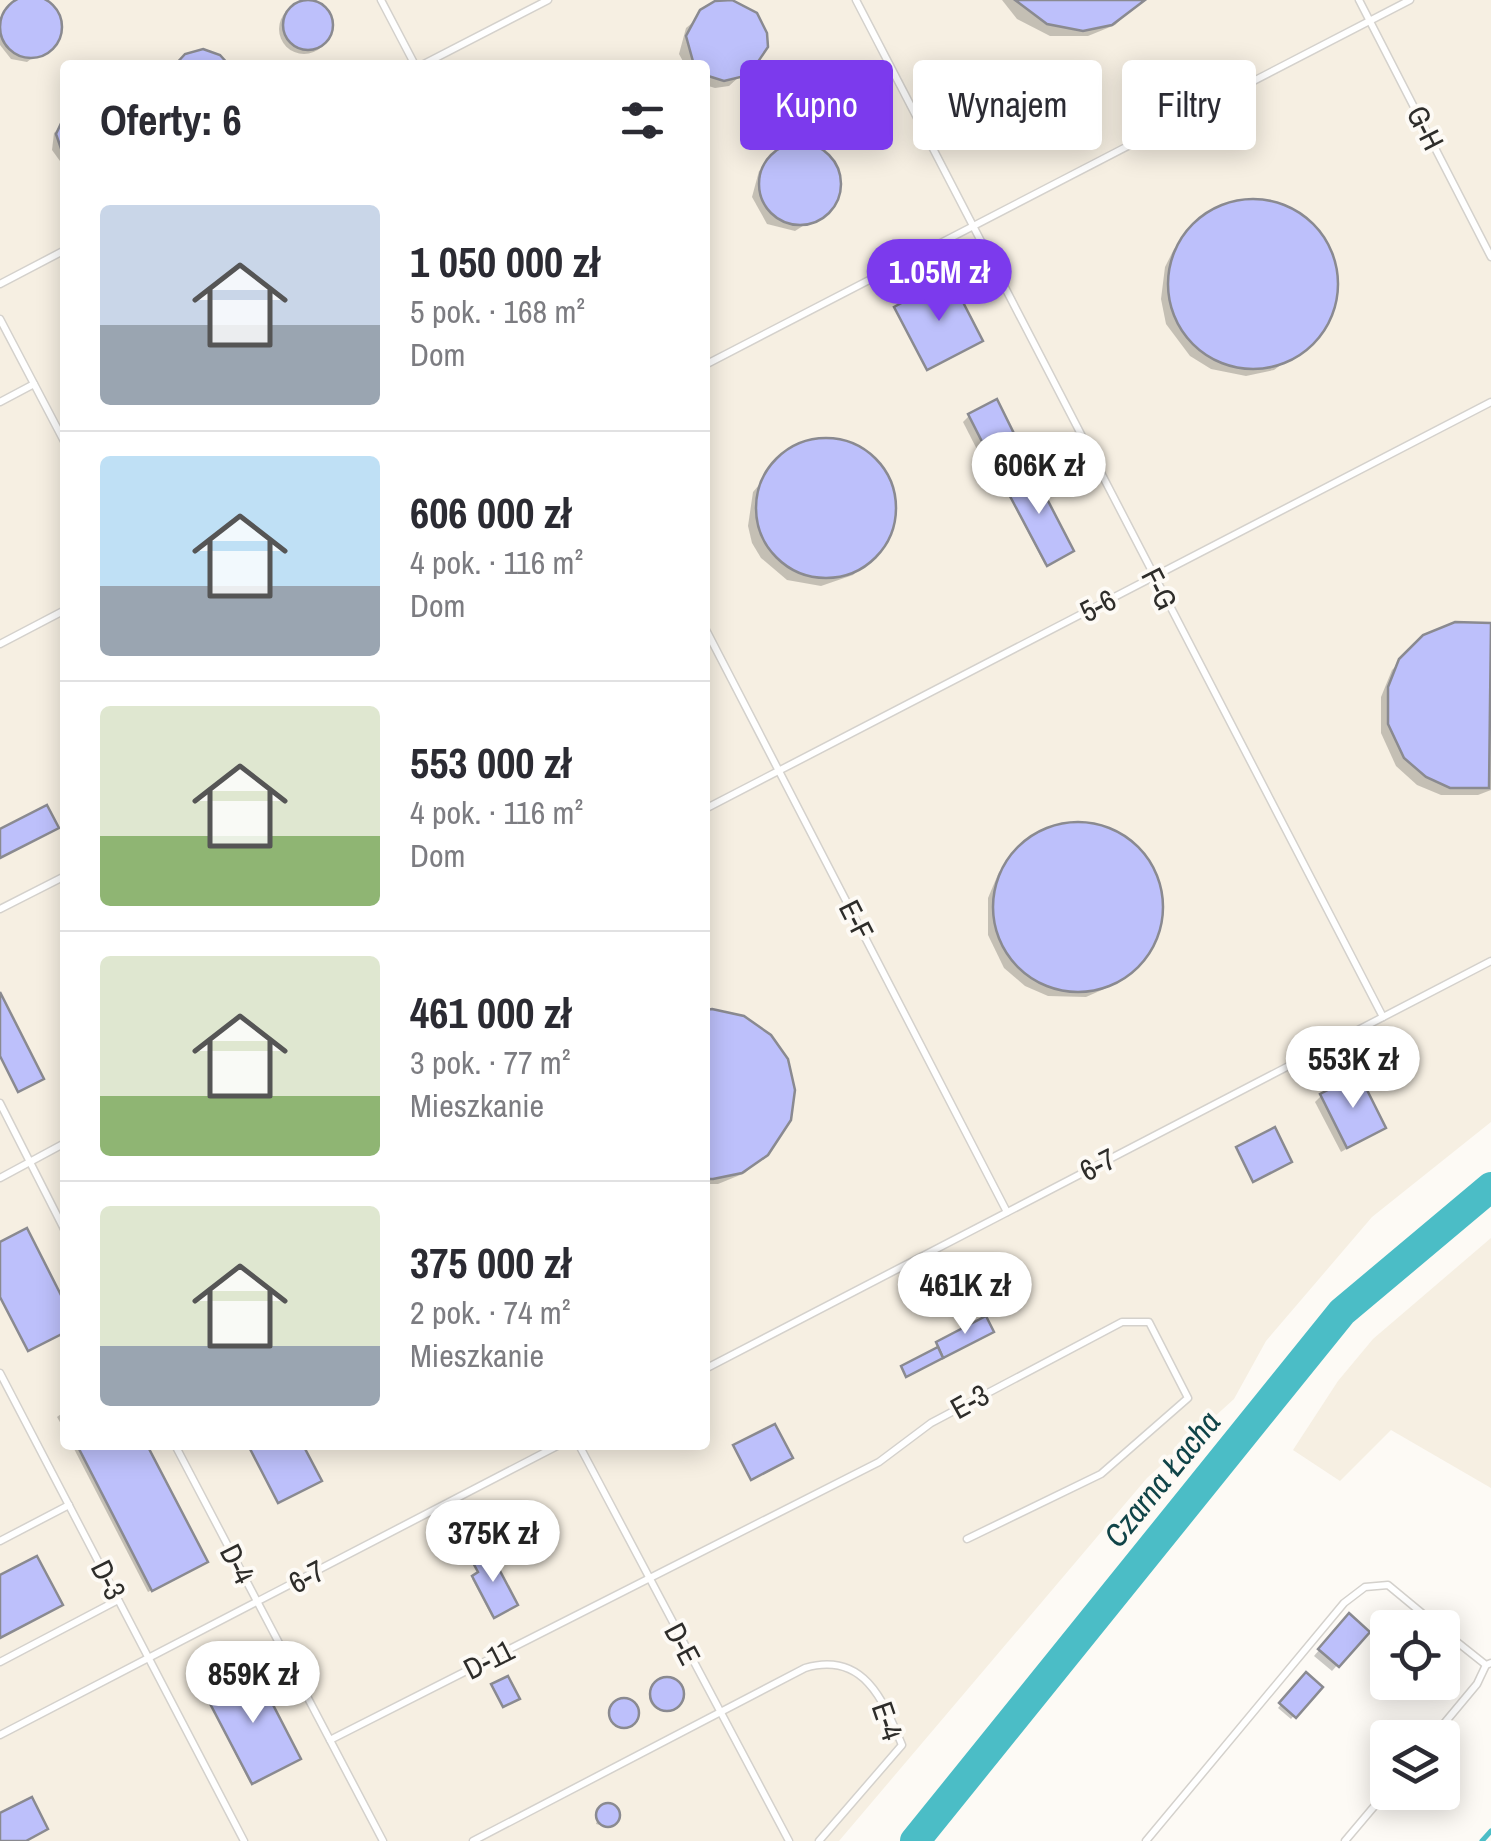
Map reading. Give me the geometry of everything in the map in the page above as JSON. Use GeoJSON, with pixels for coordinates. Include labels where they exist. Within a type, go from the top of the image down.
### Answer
{"type":"FeatureCollection","features":[{"type":"Feature","properties":{"kind":"lane"},"geometry":{"type":"LineString","coordinates":[[381,0],[411,60]]}},
{"type":"Feature","properties":{"kind":"lane"},"geometry":{"type":"LineString","coordinates":[[432,60],[548,0]]}},
{"type":"Feature","properties":{"kind":"lane","name":"F-G"},"geometry":{"type":"LineString","coordinates":[[856,0],[1382,1018]]}},
{"type":"Feature","properties":{"kind":"lane","name":"G-H"},"geometry":{"type":"LineString","coordinates":[[1359,0],[1491,257]]}},
{"type":"Feature","properties":{"kind":"lane"},"geometry":{"type":"LineString","coordinates":[[710,362],[1410,0]]}},
{"type":"Feature","properties":{"kind":"lane"},"geometry":{"type":"LineString","coordinates":[[0,284],[60,253]]}},
{"type":"Feature","properties":{"kind":"lane"},"geometry":{"type":"LineString","coordinates":[[0,318],[60,433]]}},
{"type":"Feature","properties":{"kind":"lane"},"geometry":{"type":"LineString","coordinates":[[0,402],[34,384]]}},
{"type":"Feature","properties":{"kind":"lane","name":"5-6"},"geometry":{"type":"LineString","coordinates":[[710,806],[1491,402]]}},
{"type":"Feature","properties":{"kind":"lane"},"geometry":{"type":"LineString","coordinates":[[0,644],[60,613]]}},
{"type":"Feature","properties":{"kind":"lane","name":"E-F"},"geometry":{"type":"LineString","coordinates":[[710,638],[1008,1212]]}},
{"type":"Feature","properties":{"kind":"lane"},"geometry":{"type":"LineString","coordinates":[[0,909],[60,879]]}},
{"type":"Feature","properties":{"kind":"lane","name":"6-7"},"geometry":{"type":"LineString","coordinates":[[710,1366],[1491,961]]}},
{"type":"Feature","properties":{"kind":"lane"},"geometry":{"type":"LineString","coordinates":[[0,1103],[60,1221]]}},
{"type":"Feature","properties":{"kind":"lane"},"geometry":{"type":"LineString","coordinates":[[0,1178],[60,1146]]}},
{"type":"Feature","properties":{"kind":"lane","name":"E-3"},"geometry":{"type":"LineString","coordinates":[[648,1581],[878,1462],[931,1423],[1122,1322],[1149,1322],[1188,1398],[1101,1474],[967,1539]]}},
{"type":"Feature","properties":{"kind":"lane","name":"D-3"},"geometry":{"type":"LineString","coordinates":[[0,1373],[244,1841]]}},
{"type":"Feature","properties":{"kind":"lane","name":"D-4"},"geometry":{"type":"LineString","coordinates":[[179,1450],[383,1841]]}},
{"type":"Feature","properties":{"kind":"lane","name":"6-7"},"geometry":{"type":"LineString","coordinates":[[0,1736],[549,1450]]}},
{"type":"Feature","properties":{"kind":"lane","name":"D-E"},"geometry":{"type":"LineString","coordinates":[[582,1450],[789,1841]]}},
{"type":"Feature","properties":{"kind":"lane"},"geometry":{"type":"LineString","coordinates":[[0,1541],[69,1504]]}},
{"type":"Feature","properties":{"kind":"lane","name":"D-11"},"geometry":{"type":"LineString","coordinates":[[330,1740],[648,1581]]}},
{"type":"Feature","properties":{"kind":"lane"},"geometry":{"type":"LineString","coordinates":[[1146,1841],[1344,1603],[1365,1587],[1388,1586],[1418,1610]]}},
{"type":"Feature","properties":{"kind":"lane"},"geometry":{"type":"LineString","coordinates":[[0,1662],[118,1600]]}},
{"type":"Feature","properties":{"kind":"lane"},"geometry":{"type":"LineString","coordinates":[[1447,1720],[1478,1684],[1488,1664],[1460,1643]]}},
{"type":"Feature","properties":{"kind":"lane","name":"E-4"},"geometry":{"type":"LineString","coordinates":[[719,1714],[805,1668],[828,1662],[853,1670],[876,1688],[902,1745],[819,1841]]}},
{"type":"Feature","properties":{"kind":"lane"},"geometry":{"type":"LineString","coordinates":[[473,1841],[719,1714]]}},
{"type":"Feature","properties":{"kind":"lane"},"geometry":{"type":"LineString","coordinates":[[1345,1841],[1371,1810]]}},
{"type":"Feature","properties":{"kind":"shaded area"},"geometry":{"type":"Polygon","coordinates":[[[0,0],[1491,0],[1491,1122],[1372,1217],[1266,1341],[1234,1399],[1147,1478],[839,1841],[0,1841],[0,0]]]}},
{"type":"Feature","properties":{"kind":"shaded area"},"geometry":{"type":"Polygon","coordinates":[[[1491,1238],[1491,1488],[1391,1430],[1340,1481],[1293,1450],[1338,1381],[1373,1339],[1491,1238]]]}},
{"type":"Feature","properties":{"kind":"building"},"geometry":{"type":"Polygon","coordinates":[[[19,-1],[43,-1],[59,15],[59,39],[43,55],[19,55],[3,39],[3,15],[19,-1]]]}},
{"type":"Feature","properties":{"kind":"building"},"geometry":{"type":"Polygon","coordinates":[[[308,0],[326,7],[333,25],[326,43],[308,50],[290,43],[283,25],[290,7],[308,0]]]}},
{"type":"Feature","properties":{"kind":"building"},"geometry":{"type":"Polygon","coordinates":[[[732,0],[757,13],[767,33],[768,47],[759,60],[740,60],[740,77],[724,81],[710,77],[710,60],[693,60],[686,36],[700,10],[715,1],[732,0]]]}},
{"type":"Feature","properties":{"kind":"building"},"geometry":{"type":"Polygon","coordinates":[[[1015,0],[1145,0],[1112,25],[1083,31],[1047,24],[1015,0]]]}},
{"type":"Feature","properties":{"kind":"building"},"geometry":{"type":"Polygon","coordinates":[[[203,49],[224,60],[180,60],[185,54],[203,49]]]}},
{"type":"Feature","properties":{"kind":"building"},"geometry":{"type":"Polygon","coordinates":[[[777,150],[823,150],[834,161],[840,176],[838,200],[816,222],[784,222],[762,200],[762,168],[777,150]]]}},
{"type":"Feature","properties":{"kind":"building"},"geometry":{"type":"Polygon","coordinates":[[[1253,199],[1285,206],[1313,224],[1331,252],[1338,284],[1331,316],[1313,344],[1285,362],[1253,369],[1221,362],[1193,344],[1175,316],[1168,284],[1175,252],[1193,224],[1221,206],[1253,199]]]}},
{"type":"Feature","properties":{"kind":"building"},"geometry":{"type":"Polygon","coordinates":[[[950,277],[983,341],[927,370],[894,307],[950,277]]]}},
{"type":"Feature","properties":{"kind":"building"},"geometry":{"type":"Polygon","coordinates":[[[997,399],[1029,464],[1001,479],[968,414],[997,399]]]}},
{"type":"Feature","properties":{"kind":"building"},"geometry":{"type":"Polygon","coordinates":[[[826,438],[853,443],[876,458],[891,481],[896,508],[891,535],[876,558],[853,573],[826,578],[799,573],[776,558],[761,535],[756,508],[761,481],[776,458],[799,443],[826,438]]]}},
{"type":"Feature","properties":{"kind":"building"},"geometry":{"type":"Polygon","coordinates":[[[1031,468],[1074,551],[1047,566],[1003,483],[1031,468]]]}},
{"type":"Feature","properties":{"kind":"building"},"geometry":{"type":"Polygon","coordinates":[[[1455,622],[1491,623],[1489,788],[1450,788],[1426,777],[1404,758],[1388,724],[1388,687],[1399,659],[1423,635],[1455,622]]]}},
{"type":"Feature","properties":{"kind":"building"},"geometry":{"type":"Polygon","coordinates":[[[47,805],[59,828],[0,858],[0,829],[47,805]]]}},
{"type":"Feature","properties":{"kind":"building"},"geometry":{"type":"Polygon","coordinates":[[[1078,822],[1110,829],[1138,847],[1156,875],[1163,907],[1156,939],[1138,967],[1110,985],[1078,992],[1046,985],[1018,967],[1000,939],[993,907],[1000,875],[1018,847],[1046,829],[1078,822]]]}},
{"type":"Feature","properties":{"kind":"building"},"geometry":{"type":"Polygon","coordinates":[[[0,992],[44,1079],[18,1092],[0,1056],[0,992]]]}},
{"type":"Feature","properties":{"kind":"building"},"geometry":{"type":"Polygon","coordinates":[[[710,1009],[744,1016],[771,1035],[788,1059],[795,1090],[791,1120],[768,1155],[742,1173],[713,1179],[710,1179],[710,1009]]]}},
{"type":"Feature","properties":{"kind":"building"},"geometry":{"type":"Polygon","coordinates":[[[1359,1074],[1386,1128],[1347,1148],[1320,1094],[1359,1074]]]}},
{"type":"Feature","properties":{"kind":"building"},"geometry":{"type":"Polygon","coordinates":[[[1275,1127],[1292,1162],[1253,1182],[1236,1147],[1275,1127]]]}},
{"type":"Feature","properties":{"kind":"building"},"geometry":{"type":"Polygon","coordinates":[[[27,1228],[60,1293],[60,1335],[28,1351],[0,1297],[0,1242],[27,1228]]]}},
{"type":"Feature","properties":{"kind":"building"},"geometry":{"type":"Polygon","coordinates":[[[986,1316],[994,1332],[943,1358],[936,1342],[986,1316]]]}},
{"type":"Feature","properties":{"kind":"building"},"geometry":{"type":"Polygon","coordinates":[[[938,1347],[943,1358],[906,1377],[901,1366],[938,1347]]]}},
{"type":"Feature","properties":{"kind":"building"},"geometry":{"type":"Polygon","coordinates":[[[775,1424],[793,1458],[751,1480],[733,1445],[775,1424]]]}},
{"type":"Feature","properties":{"kind":"building"},"geometry":{"type":"Polygon","coordinates":[[[80,1450],[150,1450],[208,1562],[152,1591],[80,1450]]]}},
{"type":"Feature","properties":{"kind":"building"},"geometry":{"type":"Polygon","coordinates":[[[251,1450],[306,1450],[322,1481],[278,1503],[251,1450]]]}},
{"type":"Feature","properties":{"kind":"building"},"geometry":{"type":"Polygon","coordinates":[[[489,1550],[518,1605],[494,1618],[472,1576],[478,1572],[471,1559],[489,1550]]]}},
{"type":"Feature","properties":{"kind":"building"},"geometry":{"type":"Polygon","coordinates":[[[37,1556],[63,1605],[0,1638],[0,1575],[37,1556]]]}},
{"type":"Feature","properties":{"kind":"building"},"geometry":{"type":"Polygon","coordinates":[[[1349,1613],[1370,1632],[1339,1667],[1318,1649],[1349,1613]]]}},
{"type":"Feature","properties":{"kind":"building"},"geometry":{"type":"Polygon","coordinates":[[[254,1668],[301,1759],[252,1784],[205,1694],[254,1668]]]}},
{"type":"Feature","properties":{"kind":"building"},"geometry":{"type":"Polygon","coordinates":[[[1306,1672],[1323,1687],[1296,1718],[1279,1703],[1306,1672]]]}},
{"type":"Feature","properties":{"kind":"building"},"geometry":{"type":"Polygon","coordinates":[[[508,1676],[520,1699],[503,1707],[491,1684],[508,1676]]]}},
{"type":"Feature","properties":{"kind":"building"},"geometry":{"type":"Polygon","coordinates":[[[667,1677],[679,1682],[684,1694],[679,1706],[667,1711],[655,1706],[650,1694],[655,1682],[667,1677]]]}},
{"type":"Feature","properties":{"kind":"building"},"geometry":{"type":"Polygon","coordinates":[[[624,1698],[635,1702],[639,1713],[635,1724],[624,1728],[613,1724],[609,1713],[613,1702],[624,1698]]]}},
{"type":"Feature","properties":{"kind":"building"},"geometry":{"type":"Polygon","coordinates":[[[32,1797],[48,1829],[26,1841],[0,1841],[0,1813],[32,1797]]]}},
{"type":"Feature","properties":{"kind":"building"},"geometry":{"type":"Polygon","coordinates":[[[608,1803],[620,1815],[608,1827],[596,1815],[608,1803]]]}},
{"type":"Feature","properties":{"kind":"waterway","name":"Czarna Łacha"},"geometry":{"type":"LineString","coordinates":[[915,1841],[1342,1312],[1491,1187]]}},
{"type":"Feature","properties":{"kind":"waterway"},"geometry":{"type":"LineString","coordinates":[[1482,1841],[1491,1831]]}}]}
